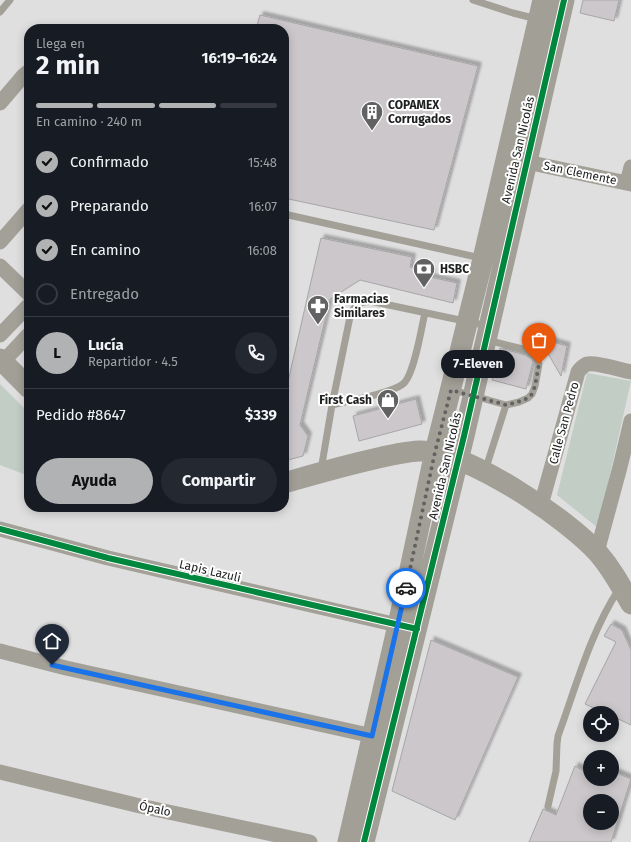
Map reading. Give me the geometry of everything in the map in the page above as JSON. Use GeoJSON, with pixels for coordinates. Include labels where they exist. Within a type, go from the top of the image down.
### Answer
{"type":"FeatureCollection","features":[{"type":"Feature","properties":{"kind":"street","name":"Avenida San Nicolás"},"geometry":{"type":"LineString","coordinates":[[407,627],[435,452],[468,322],[506,158],[547,17],[564,0]]}},
{"type":"Feature","properties":{"kind":"street","name":"Avenida San Nicolás"},"geometry":{"type":"LineString","coordinates":[[364,842],[381,738],[407,627],[458,460],[527,162],[547,17]]}},
{"type":"Feature","properties":{"kind":"street"},"geometry":{"type":"LineString","coordinates":[[0,103],[24,75]]}},
{"type":"Feature","properties":{"kind":"street","name":"San Clemente"},"geometry":{"type":"LineString","coordinates":[[506,158],[629,184]]}},
{"type":"Feature","properties":{"kind":"street"},"geometry":{"type":"LineString","coordinates":[[629,184],[631,167]]}},
{"type":"Feature","properties":{"kind":"street"},"geometry":{"type":"LineString","coordinates":[[0,242],[24,214]]}},
{"type":"Feature","properties":{"kind":"street"},"geometry":{"type":"LineString","coordinates":[[0,266],[24,289]]}},
{"type":"Feature","properties":{"kind":"street"},"geometry":{"type":"LineString","coordinates":[[0,335],[24,310]]}},
{"type":"Feature","properties":{"kind":"street"},"geometry":{"type":"LineString","coordinates":[[24,339],[1,361],[24,383]]}},
{"type":"Feature","properties":{"kind":"street","name":"Calle San Pedro"},"geometry":{"type":"LineString","coordinates":[[541,505],[578,372],[587,364],[631,372]]}},
{"type":"Feature","properties":{"kind":"street"},"geometry":{"type":"LineString","coordinates":[[597,552],[626,468],[631,421]]}},
{"type":"Feature","properties":{"kind":"street"},"geometry":{"type":"LineString","coordinates":[[289,482],[381,457],[420,452],[435,452],[458,460],[485,473],[541,505],[570,528],[597,552],[611,569],[631,604]]}},
{"type":"Feature","properties":{"kind":"street","name":"Lapis Lazuli"},"geometry":{"type":"LineString","coordinates":[[0,529],[108,558],[407,627]]}},
{"type":"Feature","properties":{"kind":"street"},"geometry":{"type":"LineString","coordinates":[[0,651],[73,670],[381,738]]}},
{"type":"Feature","properties":{"kind":"street","name":"Avenida San Nicolás"},"geometry":{"type":"LineString","coordinates":[[348,842],[381,738]]}},
{"type":"Feature","properties":{"kind":"street","name":"Ópalo"},"geometry":{"type":"LineString","coordinates":[[0,772],[140,806],[310,842]]}},
{"type":"Feature","properties":{"kind":"lane"},"geometry":{"type":"LineString","coordinates":[[1,10],[10,0]]}},
{"type":"Feature","properties":{"kind":"lane"},"geometry":{"type":"LineString","coordinates":[[472,0],[513,13],[547,17]]}},
{"type":"Feature","properties":{"kind":"lane"},"geometry":{"type":"LineString","coordinates":[[289,215],[503,263]]}},
{"type":"Feature","properties":{"kind":"lane"},"geometry":{"type":"LineString","coordinates":[[321,472],[332,405],[351,312],[354,307],[363,302],[370,301],[468,322],[487,333],[527,350],[539,360],[538,375],[532,394],[528,398],[518,402],[506,405],[451,390]]}},
{"type":"Feature","properties":{"kind":"lane"},"geometry":{"type":"LineString","coordinates":[[332,405],[391,390],[406,382],[413,365],[425,313]]}},
{"type":"Feature","properties":{"kind":"lane"},"geometry":{"type":"LineString","coordinates":[[485,473],[506,405]]}},
{"type":"Feature","properties":{"kind":"lane"},"geometry":{"type":"LineString","coordinates":[[548,806],[556,776],[558,736],[593,640],[621,585]]}},
{"type":"Feature","properties":{"kind":"shaded area"},"geometry":{"type":"Polygon","coordinates":[[[587,373],[631,381],[598,528],[557,495],[587,373]]]}},
{"type":"Feature","properties":{"kind":"shaded area"},"geometry":{"type":"Polygon","coordinates":[[[0,384],[24,408],[24,474],[0,465],[0,384]]]}},
{"type":"Feature","properties":{"kind":"building"},"geometry":{"type":"Polygon","coordinates":[[[583,0],[619,0],[614,21],[580,13],[583,0]]]}},
{"type":"Feature","properties":{"kind":"building","name":"COPAMEX Corrugados"},"geometry":{"type":"Polygon","coordinates":[[[260,15],[478,66],[434,230],[289,199],[289,24],[257,24],[260,15]]]}},
{"type":"Feature","properties":{"kind":"building"},"geometry":{"type":"Polygon","coordinates":[[[321,238],[412,257],[410,267],[432,272],[430,277],[457,283],[453,303],[360,280],[330,299],[300,425],[308,436],[303,456],[289,460],[289,377],[321,238]]]}},
{"type":"Feature","properties":{"kind":"building"},"geometry":{"type":"Polygon","coordinates":[[[539,338],[567,346],[561,376],[539,338]]]}},
{"type":"Feature","properties":{"kind":"building"},"geometry":{"type":"Polygon","coordinates":[[[500,348],[525,355],[532,359],[533,362],[526,389],[492,380],[500,348]]]}},
{"type":"Feature","properties":{"kind":"building","name":"First Cash"},"geometry":{"type":"Polygon","coordinates":[[[416,399],[422,424],[359,441],[353,416],[416,399]]]}},
{"type":"Feature","properties":{"kind":"building"},"geometry":{"type":"Polygon","coordinates":[[[611,624],[622,630],[631,650],[631,725],[619,719],[619,706],[589,706],[585,704],[616,642],[604,636],[611,624]]]}},
{"type":"Feature","properties":{"kind":"building"},"geometry":{"type":"Polygon","coordinates":[[[431,640],[518,677],[455,820],[392,791],[431,640]]]}},
{"type":"Feature","properties":{"kind":"building"},"geometry":{"type":"Polygon","coordinates":[[[575,766],[583,770],[583,786],[619,786],[619,774],[631,779],[619,817],[619,794],[583,794],[583,830],[615,830],[611,842],[529,842],[543,809],[556,815],[575,766]]]}},
{"type":"Feature","properties":{"kind":"cycle path"},"geometry":{"type":"LineString","coordinates":[[364,842],[464,436],[564,0]]}},
{"type":"Feature","properties":{"kind":"cycle path"},"geometry":{"type":"LineString","coordinates":[[0,529],[108,558],[417,629]]}},
{"type":"Feature","properties":{"kind":"way so far"},"geometry":{"type":"LineString","coordinates":[[406,588],[435,452],[451,390],[506,405],[518,402],[528,398],[532,394],[538,375],[539,364]]}},
{"type":"Feature","properties":{"kind":"place","name":"COPAMEX Corrugados"},"geometry":{"type":"Point","coordinates":[372,132]}},
{"type":"Feature","properties":{"kind":"place","name":"HSBC"},"geometry":{"type":"Point","coordinates":[424,288]}},
{"type":"Feature","properties":{"kind":"place","name":"Farmacias Similares"},"geometry":{"type":"Point","coordinates":[318,326]}},
{"type":"Feature","properties":{"kind":"place","name":"7-Eleven"},"geometry":{"type":"Point","coordinates":[539,364]}},
{"type":"Feature","properties":{"kind":"place","name":"First Cash"},"geometry":{"type":"Point","coordinates":[388,420]}},
{"type":"Feature","properties":{"kind":"route"},"geometry":{"type":"LineString","coordinates":[[52,665],[372,736],[406,588]]}}]}
